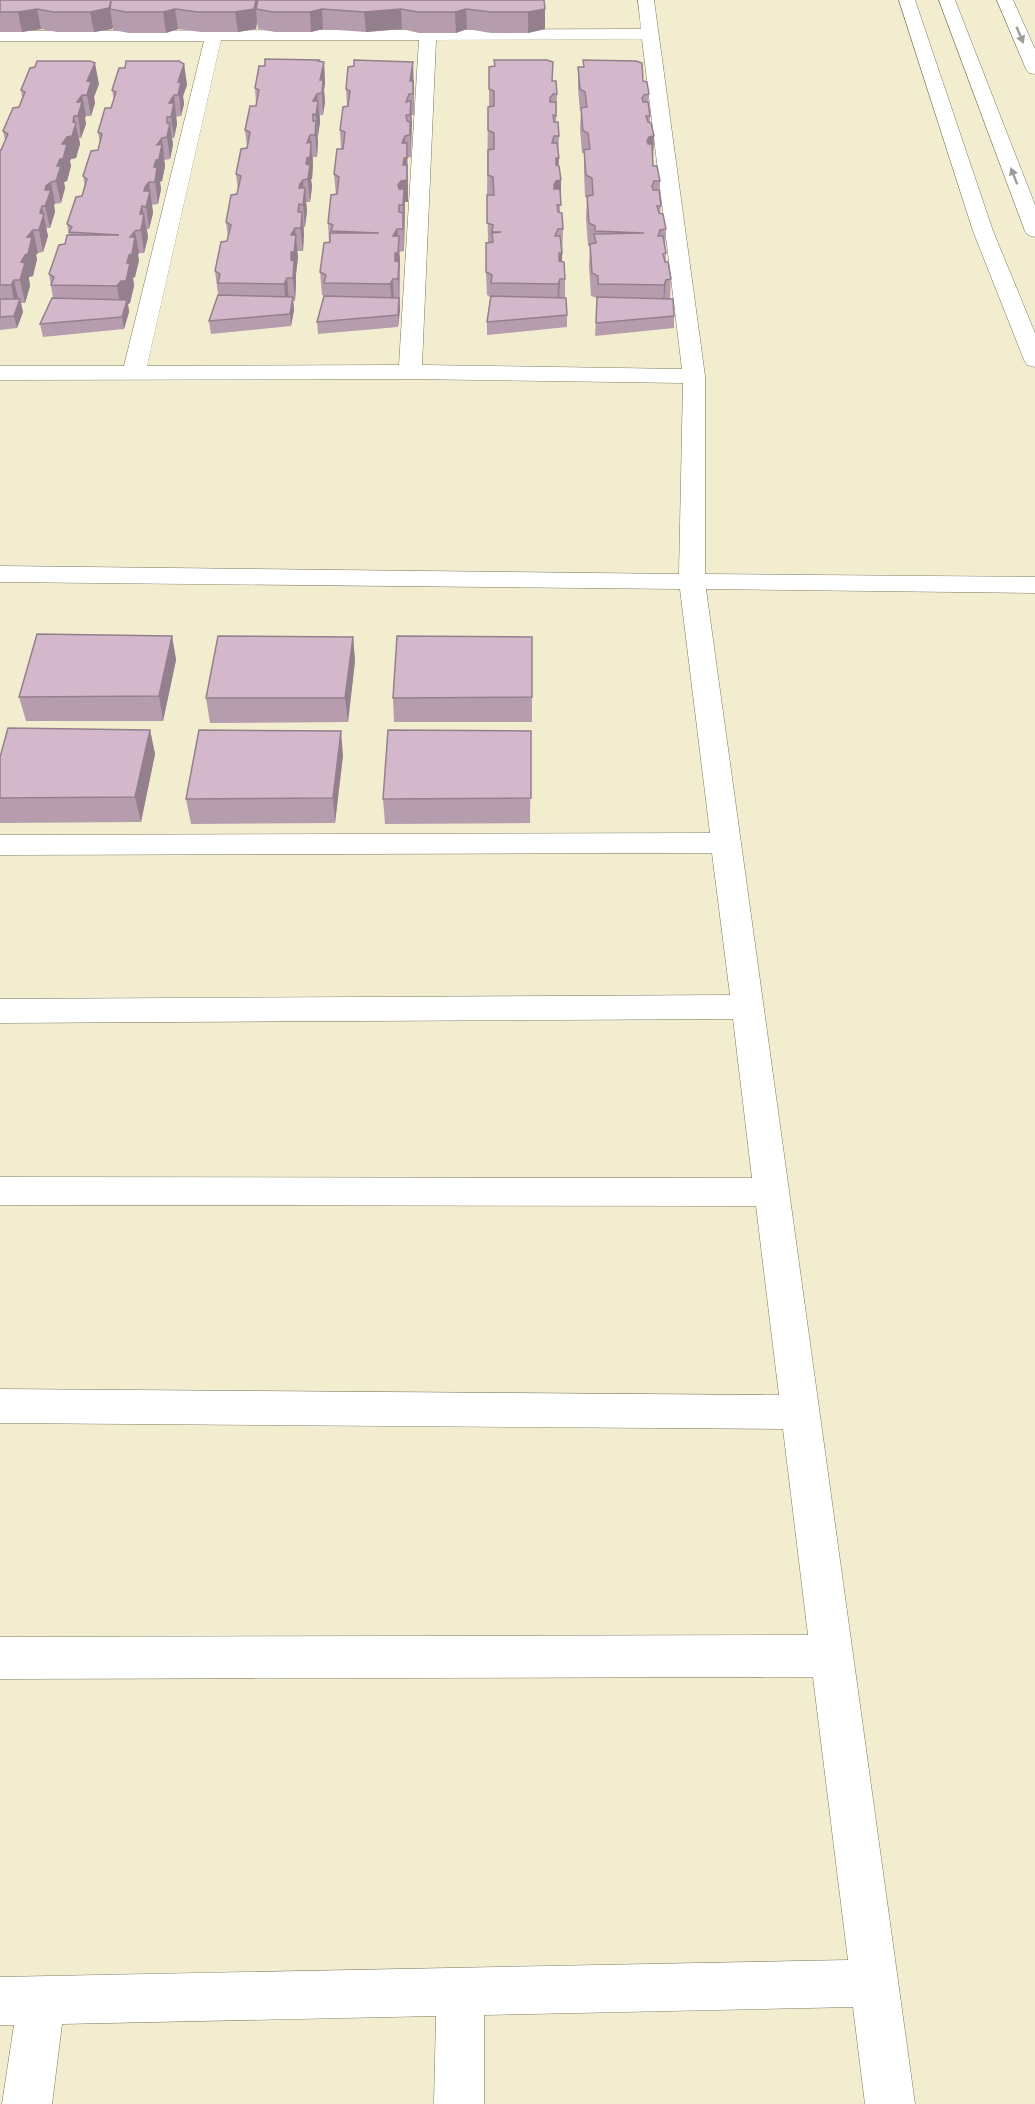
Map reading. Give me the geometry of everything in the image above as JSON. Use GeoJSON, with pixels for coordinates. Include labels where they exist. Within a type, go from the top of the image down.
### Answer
{"type":"FeatureCollection","features":[{"type":"Feature","properties":{"kind":"street"},"geometry":{"type":"LineString","coordinates":[[646,0],[694,376],[692,581],[890,2104]]}},
{"type":"Feature","properties":{"kind":"street"},"geometry":{"type":"LineString","coordinates":[[907,0],[983,231],[1035,360]]}},
{"type":"Feature","properties":{"kind":"street"},"geometry":{"type":"LineString","coordinates":[[947,0],[1035,231]]}},
{"type":"Feature","properties":{"kind":"street"},"geometry":{"type":"LineString","coordinates":[[1005,0],[1035,69]]}},
{"type":"Feature","properties":{"kind":"street"},"geometry":{"type":"LineString","coordinates":[[0,36],[650,34]]}},
{"type":"Feature","properties":{"kind":"street"},"geometry":{"type":"LineString","coordinates":[[134,373],[214,35]]}},
{"type":"Feature","properties":{"kind":"street"},"geometry":{"type":"LineString","coordinates":[[410,372],[428,35]]}},
{"type":"Feature","properties":{"kind":"street"},"geometry":{"type":"LineString","coordinates":[[0,373],[410,372],[694,376]]}},
{"type":"Feature","properties":{"kind":"street"},"geometry":{"type":"LineString","coordinates":[[0,574],[1035,585]]}},
{"type":"Feature","properties":{"kind":"street"},"geometry":{"type":"LineString","coordinates":[[0,845],[726,843]]}},
{"type":"Feature","properties":{"kind":"street"},"geometry":{"type":"LineString","coordinates":[[0,1011],[748,1007]]}},
{"type":"Feature","properties":{"kind":"street"},"geometry":{"type":"LineString","coordinates":[[0,1191],[772,1192]]}},
{"type":"Feature","properties":{"kind":"street"},"geometry":{"type":"LineString","coordinates":[[0,1406],[801,1412]]}},
{"type":"Feature","properties":{"kind":"street"},"geometry":{"type":"LineString","coordinates":[[0,1658],[833,1656]]}},
{"type":"Feature","properties":{"kind":"street"},"geometry":{"type":"LineString","coordinates":[[27,2104],[20,2001],[876,1983]]}},
{"type":"Feature","properties":{"kind":"street"},"geometry":{"type":"LineString","coordinates":[[459,2104],[460,1991]]}},
{"type":"Feature","properties":{"kind":"building"},"geometry":{"type":"Polygon","coordinates":[[[0,0],[256,0],[254,9],[235,12],[198,12],[175,9],[163,12],[126,12],[110,9],[111,1],[109,8],[90,12],[53,12],[37,9],[0,12],[0,0]]]}},
{"type":"Feature","properties":{"kind":"building"},"geometry":{"type":"Polygon","coordinates":[[[258,0],[544,0],[545,9],[528,12],[466,9],[455,12],[418,12],[401,9],[364,12],[322,9],[310,12],[273,12],[256,9],[258,0]]]}},
{"type":"Feature","properties":{"kind":"building"},"geometry":{"type":"Polygon","coordinates":[[[265,59],[324,62],[320,80],[323,80],[322,93],[317,94],[313,101],[318,101],[316,115],[313,114],[313,121],[316,121],[315,135],[310,135],[307,143],[311,142],[310,157],[307,158],[306,164],[310,165],[308,179],[303,180],[299,188],[305,188],[303,205],[299,204],[298,212],[302,212],[301,228],[295,228],[291,235],[296,235],[294,252],[291,252],[291,260],[294,261],[293,278],[287,278],[284,284],[218,283],[220,274],[215,271],[221,242],[227,241],[231,225],[226,222],[231,195],[237,194],[241,176],[236,174],[241,149],[247,148],[250,132],[245,130],[250,106],[256,106],[259,90],[255,88],[259,66],[265,66],[265,59]]]}},
{"type":"Feature","properties":{"kind":"building"},"geometry":{"type":"Polygon","coordinates":[[[354,60],[413,62],[410,81],[413,81],[413,94],[409,94],[406,102],[411,101],[410,115],[406,115],[407,121],[410,122],[410,135],[405,136],[402,143],[407,143],[407,158],[404,158],[403,165],[407,165],[407,180],[401,181],[398,185],[399,189],[404,189],[403,205],[399,205],[399,212],[403,213],[403,229],[397,229],[393,236],[399,236],[398,253],[395,253],[395,261],[399,262],[398,279],[393,279],[390,284],[324,283],[326,275],[320,272],[324,243],[330,242],[330,233],[379,233],[331,231],[333,225],[328,223],[331,195],[337,194],[339,177],[334,174],[337,149],[343,149],[345,132],[340,130],[343,107],[348,106],[350,91],[346,89],[348,67],[354,66],[354,60]]]}},
{"type":"Feature","properties":{"kind":"building"},"geometry":{"type":"Polygon","coordinates":[[[494,60],[553,62],[552,81],[556,81],[557,94],[553,94],[550,102],[556,102],[556,116],[553,115],[554,122],[558,122],[559,136],[554,136],[552,143],[557,143],[559,158],[556,158],[556,165],[559,166],[561,180],[556,181],[554,189],[560,189],[561,205],[557,205],[558,212],[562,213],[563,229],[558,229],[555,236],[560,236],[562,253],[559,253],[559,261],[564,262],[565,279],[560,279],[558,284],[491,283],[492,275],[486,272],[486,243],[493,242],[492,233],[501,232],[492,232],[493,225],[487,223],[487,195],[494,195],[493,177],[488,175],[488,150],[494,149],[494,133],[488,130],[488,107],[494,106],[494,91],[489,89],[489,67],[495,66],[494,60]]]}},
{"type":"Feature","properties":{"kind":"building"},"geometry":{"type":"Polygon","coordinates":[[[583,60],[642,63],[643,81],[647,82],[649,94],[642,98],[643,102],[648,102],[650,116],[646,116],[648,122],[651,123],[654,136],[649,137],[647,141],[648,144],[652,144],[653,166],[657,166],[660,181],[654,181],[652,186],[653,190],[659,190],[661,206],[657,206],[659,213],[663,214],[666,229],[660,230],[658,236],[663,236],[666,253],[663,254],[665,262],[668,262],[671,279],[666,280],[664,285],[598,284],[598,276],[592,273],[590,244],[596,243],[594,234],[644,233],[595,231],[595,226],[589,223],[587,196],[593,195],[592,178],[586,175],[584,150],[590,149],[588,133],[583,131],[581,108],[587,107],[585,92],[580,89],[578,67],[584,67],[583,60]]]}},
{"type":"Feature","properties":{"kind":"building"},"geometry":{"type":"Polygon","coordinates":[[[37,61],[90,61],[95,63],[87,81],[91,82],[87,95],[82,95],[77,102],[82,102],[78,116],[74,116],[73,122],[76,123],[72,136],[67,137],[62,144],[67,144],[63,159],[60,159],[57,166],[61,166],[56,181],[46,186],[45,190],[51,190],[45,206],[42,206],[40,213],[44,214],[39,230],[33,230],[27,237],[32,237],[28,254],[21,262],[25,263],[20,280],[14,280],[11,285],[0,285],[0,150],[8,134],[3,131],[13,108],[19,107],[25,92],[21,90],[30,68],[35,67],[37,61]]]}},
{"type":"Feature","properties":{"kind":"building"},"geometry":{"type":"Polygon","coordinates":[[[126,61],[179,61],[184,64],[178,82],[181,82],[178,95],[174,95],[169,103],[174,103],[171,117],[167,117],[167,123],[170,123],[167,137],[162,138],[157,145],[162,144],[159,159],[156,160],[154,167],[157,167],[155,182],[149,182],[145,187],[144,191],[150,191],[146,207],[142,206],[140,214],[144,214],[141,230],[135,231],[130,237],[135,237],[132,254],[129,255],[127,263],[130,263],[126,281],[121,281],[117,286],[51,285],[54,277],[49,274],[59,245],[65,244],[67,235],[119,235],[69,232],[72,227],[67,224],[76,197],[82,196],[87,179],[83,176],[91,151],[98,150],[102,134],[98,132],[105,108],[111,108],[116,92],[112,90],[119,68],[125,68],[126,61]]]}},
{"type":"Feature","properties":{"kind":"building"},"geometry":{"type":"Polygon","coordinates":[[[218,295],[293,297],[290,314],[209,321],[218,295]]]}},
{"type":"Feature","properties":{"kind":"building"},"geometry":{"type":"Polygon","coordinates":[[[324,296],[399,298],[398,315],[317,322],[324,296]]]}},
{"type":"Feature","properties":{"kind":"building"},"geometry":{"type":"Polygon","coordinates":[[[491,296],[566,298],[567,315],[487,322],[491,296]]]}},
{"type":"Feature","properties":{"kind":"building"},"geometry":{"type":"Polygon","coordinates":[[[597,297],[673,299],[674,316],[596,323],[597,297]]]}},
{"type":"Feature","properties":{"kind":"building"},"geometry":{"type":"Polygon","coordinates":[[[52,298],[127,300],[122,317],[40,324],[52,298]]]}},
{"type":"Feature","properties":{"kind":"building"},"geometry":{"type":"Polygon","coordinates":[[[0,299],[20,299],[14,316],[0,317],[0,299]]]}},
{"type":"Feature","properties":{"kind":"building"},"geometry":{"type":"Polygon","coordinates":[[[37,634],[172,636],[159,696],[19,697],[37,634]]]}},
{"type":"Feature","properties":{"kind":"building"},"geometry":{"type":"Polygon","coordinates":[[[218,636],[353,637],[345,698],[206,698],[218,636]]]}},
{"type":"Feature","properties":{"kind":"building"},"geometry":{"type":"Polygon","coordinates":[[[397,636],[532,637],[532,697],[393,698],[397,636]]]}},
{"type":"Feature","properties":{"kind":"building"},"geometry":{"type":"Polygon","coordinates":[[[8,728],[150,730],[135,797],[0,798],[0,757],[8,728]]]}},
{"type":"Feature","properties":{"kind":"building"},"geometry":{"type":"Polygon","coordinates":[[[199,730],[341,731],[333,798],[186,799],[199,730]]]}},
{"type":"Feature","properties":{"kind":"building"},"geometry":{"type":"Polygon","coordinates":[[[388,730],[531,731],[531,798],[383,799],[388,730]]]}}]}
